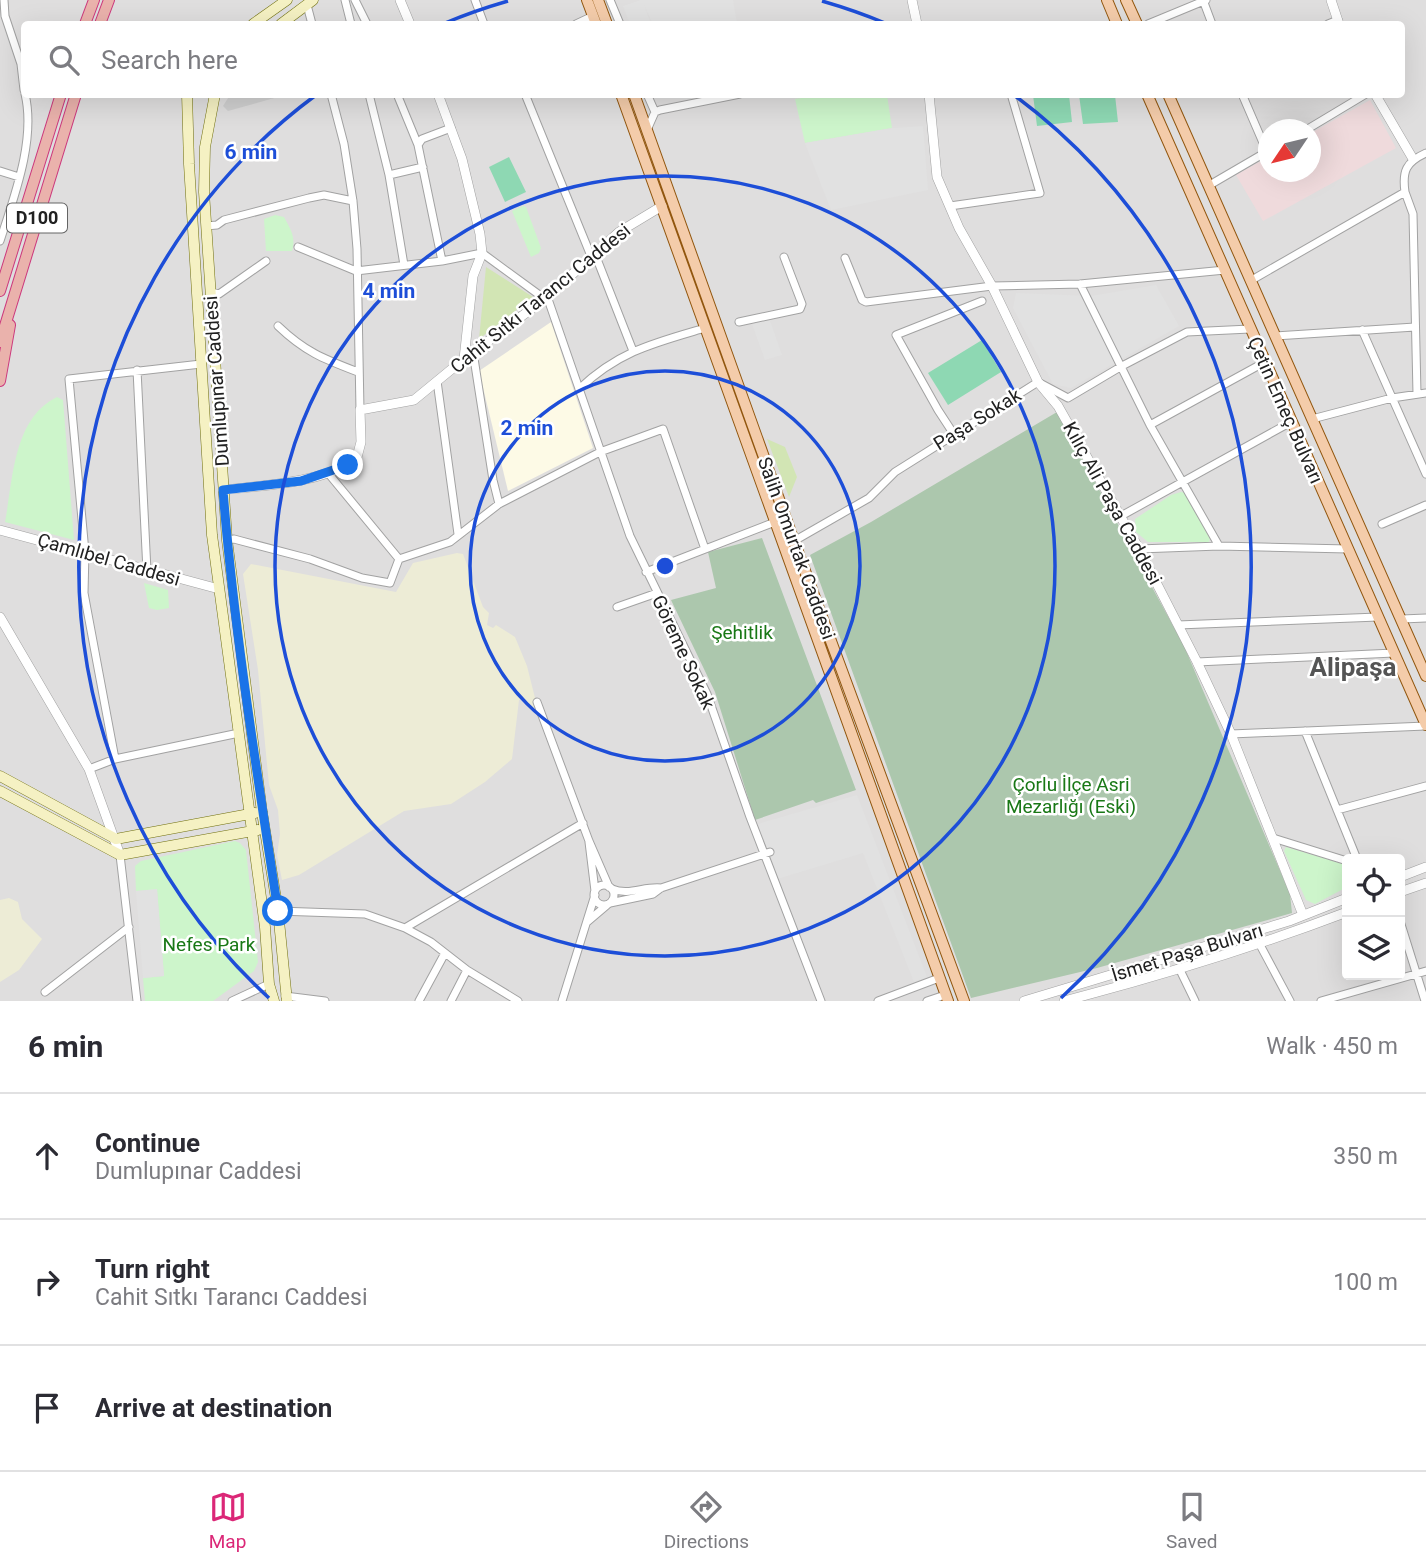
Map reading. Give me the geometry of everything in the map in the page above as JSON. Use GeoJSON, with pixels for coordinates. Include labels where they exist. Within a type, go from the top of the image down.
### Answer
{"type":"FeatureCollection","features":[{"type":"Feature","properties":{"kind":"highway"},"geometry":{"type":"LineString","coordinates":[[86,21],[94,0]]}},
{"type":"Feature","properties":{"kind":"highway"},"geometry":{"type":"LineString","coordinates":[[101,21],[109,0]]}},
{"type":"Feature","properties":{"kind":"highway"},"geometry":{"type":"LineString","coordinates":[[0,291],[60,98]]}},
{"type":"Feature","properties":{"kind":"highway","name":"D100"},"geometry":{"type":"LineString","coordinates":[[0,342],[75,98]]}},
{"type":"Feature","properties":{"kind":"highway"},"geometry":{"type":"LineString","coordinates":[[0,381],[11,328],[8,316]]}},
{"type":"Feature","properties":{"kind":"main road"},"geometry":{"type":"LineString","coordinates":[[257,21],[287,0]]}},
{"type":"Feature","properties":{"kind":"main road"},"geometry":{"type":"LineString","coordinates":[[587,0],[595,20]]}},
{"type":"Feature","properties":{"kind":"main road"},"geometry":{"type":"LineString","coordinates":[[598,0],[606,21]]}},
{"type":"Feature","properties":{"kind":"main road"},"geometry":{"type":"LineString","coordinates":[[1107,0],[1116,21]]}},
{"type":"Feature","properties":{"kind":"main road"},"geometry":{"type":"LineString","coordinates":[[1126,0],[1136,21]]}},
{"type":"Feature","properties":{"kind":"main road"},"geometry":{"type":"LineString","coordinates":[[285,21],[310,2]]}},
{"type":"Feature","properties":{"kind":"main road","name":"Dumlupınar Caddesi"},"geometry":{"type":"LineString","coordinates":[[187,98],[209,492],[269,985],[274,1001]]}},
{"type":"Feature","properties":{"kind":"main road","name":"Dumlupınar Caddesi"},"geometry":{"type":"LineString","coordinates":[[214,98],[205,147],[206,226],[223,490],[262,812],[278,911],[286,998]]}},
{"type":"Feature","properties":{"kind":"main road","name":"Salih Omurtak Caddesi"},"geometry":{"type":"LineString","coordinates":[[622,98],[946,998]]}},
{"type":"Feature","properties":{"kind":"main road","name":"Salih Omurtak Caddesi"},"geometry":{"type":"LineString","coordinates":[[635,98],[794,541],[964,1001]]}},
{"type":"Feature","properties":{"kind":"main road","name":"Çetin Emeç Bulvarı"},"geometry":{"type":"LineString","coordinates":[[1149,98],[1426,725]]}},
{"type":"Feature","properties":{"kind":"main road","name":"Çetin Emeç Bulvarı"},"geometry":{"type":"LineString","coordinates":[[1169,98],[1402,619],[1421,653],[1426,676]]}},
{"type":"Feature","properties":{"kind":"main road"},"geometry":{"type":"LineString","coordinates":[[0,776],[116,839],[262,812]]}},
{"type":"Feature","properties":{"kind":"main road"},"geometry":{"type":"LineString","coordinates":[[0,791],[120,855],[265,829]]}},
{"type":"Feature","properties":{"kind":"street"},"geometry":{"type":"LineString","coordinates":[[4,0],[5,16],[21,64]]}},
{"type":"Feature","properties":{"kind":"street"},"geometry":{"type":"LineString","coordinates":[[345,0],[350,21]]}},
{"type":"Feature","properties":{"kind":"street"},"geometry":{"type":"LineString","coordinates":[[355,0],[366,21]]}},
{"type":"Feature","properties":{"kind":"street"},"geometry":{"type":"LineString","coordinates":[[400,0],[409,21]]}},
{"type":"Feature","properties":{"kind":"street"},"geometry":{"type":"LineString","coordinates":[[475,0],[483,21]]}},
{"type":"Feature","properties":{"kind":"street"},"geometry":{"type":"LineString","coordinates":[[610,0],[619,21]]}},
{"type":"Feature","properties":{"kind":"street"},"geometry":{"type":"LineString","coordinates":[[912,0],[916,21]]}},
{"type":"Feature","properties":{"kind":"street"},"geometry":{"type":"LineString","coordinates":[[1155,21],[1204,0],[1211,21]]}},
{"type":"Feature","properties":{"kind":"street"},"geometry":{"type":"LineString","coordinates":[[1331,0],[1339,21]]}},
{"type":"Feature","properties":{"kind":"street"},"geometry":{"type":"LineString","coordinates":[[310,2],[312,21]]}},
{"type":"Feature","properties":{"kind":"street"},"geometry":{"type":"LineString","coordinates":[[0,241],[19,177],[29,121],[26,98]]}},
{"type":"Feature","properties":{"kind":"street"},"geometry":{"type":"LineString","coordinates":[[223,490],[301,481],[356,461],[361,442],[357,249],[344,144],[332,98]]}},
{"type":"Feature","properties":{"kind":"street"},"geometry":{"type":"LineString","coordinates":[[370,98],[389,175],[404,265]]}},
{"type":"Feature","properties":{"kind":"street"},"geometry":{"type":"LineString","coordinates":[[399,98],[418,145],[442,261]]}},
{"type":"Feature","properties":{"kind":"street"},"geometry":{"type":"LineString","coordinates":[[441,98],[465,172],[482,253],[474,276],[464,359]]}},
{"type":"Feature","properties":{"kind":"street"},"geometry":{"type":"LineString","coordinates":[[527,98],[633,351]]}},
{"type":"Feature","properties":{"kind":"street"},"geometry":{"type":"LineString","coordinates":[[647,130],[655,112],[650,98]]}},
{"type":"Feature","properties":{"kind":"street"},"geometry":{"type":"LineString","coordinates":[[655,112],[721,98]]}},
{"type":"Feature","properties":{"kind":"street","name":"Kılıç Ali Paşa Caddesi"},"geometry":{"type":"LineString","coordinates":[[929,98],[937,177],[959,228],[992,286],[1038,382],[1058,405],[1139,548],[1197,662],[1231,734],[1303,915]]}},
{"type":"Feature","properties":{"kind":"street"},"geometry":{"type":"LineString","coordinates":[[950,206],[1040,193],[1012,98]]}},
{"type":"Feature","properties":{"kind":"street"},"geometry":{"type":"LineString","coordinates":[[1244,98],[1258,130]]}},
{"type":"Feature","properties":{"kind":"street"},"geometry":{"type":"LineString","coordinates":[[1321,121],[1359,98]]}},
{"type":"Feature","properties":{"kind":"street"},"geometry":{"type":"LineString","coordinates":[[1378,98],[1413,159]]}},
{"type":"Feature","properties":{"kind":"street"},"geometry":{"type":"LineString","coordinates":[[418,145],[422,139],[451,128]]}},
{"type":"Feature","properties":{"kind":"street"},"geometry":{"type":"LineString","coordinates":[[1417,394],[1413,214],[1405,192],[1403,175],[1413,159],[1426,153]]}},
{"type":"Feature","properties":{"kind":"street"},"geometry":{"type":"LineString","coordinates":[[1208,186],[1258,158]]}},
{"type":"Feature","properties":{"kind":"street"},"geometry":{"type":"LineString","coordinates":[[389,175],[423,167]]}},
{"type":"Feature","properties":{"kind":"street"},"geometry":{"type":"LineString","coordinates":[[0,171],[19,177]]}},
{"type":"Feature","properties":{"kind":"street"},"geometry":{"type":"LineString","coordinates":[[1250,281],[1405,192]]}},
{"type":"Feature","properties":{"kind":"street"},"geometry":{"type":"LineString","coordinates":[[206,226],[324,195],[353,201]]}},
{"type":"Feature","properties":{"kind":"street","name":"Cahit Sıtkı Tarancı Caddesi"},"geometry":{"type":"LineString","coordinates":[[360,410],[414,400],[546,298],[619,232],[662,206]]}},
{"type":"Feature","properties":{"kind":"street"},"geometry":{"type":"LineString","coordinates":[[298,247],[356,271],[442,261],[482,253],[546,298]]}},
{"type":"Feature","properties":{"kind":"street"},"geometry":{"type":"LineString","coordinates":[[739,322],[800,309],[802,304],[784,257]]}},
{"type":"Feature","properties":{"kind":"street"},"geometry":{"type":"LineString","coordinates":[[845,258],[862,300],[866,302],[992,286],[1080,284],[1224,270]]}},
{"type":"Feature","properties":{"kind":"street"},"geometry":{"type":"LineString","coordinates":[[211,292],[219,294],[266,261]]}},
{"type":"Feature","properties":{"kind":"street"},"geometry":{"type":"LineString","coordinates":[[1080,284],[1150,425],[1219,546]]}},
{"type":"Feature","properties":{"kind":"street","name":"Göreme Sokak"},"geometry":{"type":"LineString","coordinates":[[546,298],[554,312],[630,536],[707,694],[821,1001]]}},
{"type":"Feature","properties":{"kind":"street"},"geometry":{"type":"LineString","coordinates":[[953,433],[896,335],[982,301]]}},
{"type":"Feature","properties":{"kind":"street"},"geometry":{"type":"LineString","coordinates":[[278,326],[309,352],[358,372]]}},
{"type":"Feature","properties":{"kind":"street"},"geometry":{"type":"LineString","coordinates":[[1275,336],[1415,327]]}},
{"type":"Feature","properties":{"kind":"street"},"geometry":{"type":"LineString","coordinates":[[579,389],[597,372],[633,351],[705,328]]}},
{"type":"Feature","properties":{"kind":"street","name":"Paşa Sokak"},"geometry":{"type":"LineString","coordinates":[[794,541],[869,498],[895,472],[953,433],[1038,382],[1068,398],[1187,332],[1251,329]]}},
{"type":"Feature","properties":{"kind":"street"},"geometry":{"type":"LineString","coordinates":[[1362,330],[1426,474]]}},
{"type":"Feature","properties":{"kind":"street"},"geometry":{"type":"LineString","coordinates":[[473,352],[499,504]]}},
{"type":"Feature","properties":{"kind":"street"},"geometry":{"type":"LineString","coordinates":[[1150,425],[1265,362]]}},
{"type":"Feature","properties":{"kind":"street"},"geometry":{"type":"LineString","coordinates":[[115,759],[84,593],[85,552],[69,379],[201,364]]}},
{"type":"Feature","properties":{"kind":"street"},"geometry":{"type":"LineString","coordinates":[[137,370],[147,571]]}},
{"type":"Feature","properties":{"kind":"street"},"geometry":{"type":"LineString","coordinates":[[437,381],[458,534]]}},
{"type":"Feature","properties":{"kind":"street"},"geometry":{"type":"LineString","coordinates":[[1312,419],[1392,398],[1426,393]]}},
{"type":"Feature","properties":{"kind":"street"},"geometry":{"type":"LineString","coordinates":[[1121,516],[1292,422]]}},
{"type":"Feature","properties":{"kind":"street"},"geometry":{"type":"LineString","coordinates":[[398,559],[450,542],[499,504],[600,452],[663,429],[705,549]]}},
{"type":"Feature","properties":{"kind":"street"},"geometry":{"type":"LineString","coordinates":[[328,473],[398,559]]}},
{"type":"Feature","properties":{"kind":"street"},"geometry":{"type":"LineString","coordinates":[[1382,524],[1426,505]]}},
{"type":"Feature","properties":{"kind":"street"},"geometry":{"type":"LineString","coordinates":[[646,572],[775,522]]}},
{"type":"Feature","properties":{"kind":"street","name":"Çamlıbel Caddesi"},"geometry":{"type":"LineString","coordinates":[[0,530],[219,589]]}},
{"type":"Feature","properties":{"kind":"street"},"geometry":{"type":"LineString","coordinates":[[227,540],[234,539],[362,578],[390,583],[398,559]]}},
{"type":"Feature","properties":{"kind":"street"},"geometry":{"type":"LineString","coordinates":[[1139,548],[1219,546],[1348,549]]}},
{"type":"Feature","properties":{"kind":"street"},"geometry":{"type":"LineString","coordinates":[[617,607],[657,593]]}},
{"type":"Feature","properties":{"kind":"street"},"geometry":{"type":"LineString","coordinates":[[0,617],[89,769],[116,839],[137,1001]]}},
{"type":"Feature","properties":{"kind":"street"},"geometry":{"type":"LineString","coordinates":[[1178,625],[1378,617]]}},
{"type":"Feature","properties":{"kind":"street"},"geometry":{"type":"LineString","coordinates":[[1402,619],[1426,618]]}},
{"type":"Feature","properties":{"kind":"street"},"geometry":{"type":"LineString","coordinates":[[1197,662],[1394,653]]}},
{"type":"Feature","properties":{"kind":"street"},"geometry":{"type":"LineString","coordinates":[[537,702],[589,841],[614,895],[609,904],[584,925]]}},
{"type":"Feature","properties":{"kind":"street"},"geometry":{"type":"LineString","coordinates":[[1231,734],[1426,725]]}},
{"type":"Feature","properties":{"kind":"street"},"geometry":{"type":"LineString","coordinates":[[1306,731],[1355,854]]}},
{"type":"Feature","properties":{"kind":"street"},"geometry":{"type":"LineString","coordinates":[[89,769],[115,759],[239,733]]}},
{"type":"Feature","properties":{"kind":"street"},"geometry":{"type":"LineString","coordinates":[[1337,810],[1426,786]]}},
{"type":"Feature","properties":{"kind":"street"},"geometry":{"type":"LineString","coordinates":[[405,928],[583,823]]}},
{"type":"Feature","properties":{"kind":"street"},"geometry":{"type":"LineString","coordinates":[[1273,838],[1342,859]]}},
{"type":"Feature","properties":{"kind":"street"},"geometry":{"type":"LineString","coordinates":[[589,841],[598,903],[609,904],[653,894],[660,888],[766,853]]}},
{"type":"Feature","properties":{"kind":"street"},"geometry":{"type":"LineString","coordinates":[[1405,875],[1426,867]]}},
{"type":"Feature","properties":{"kind":"street"},"geometry":{"type":"LineString","coordinates":[[1405,890],[1426,883]]}},
{"type":"Feature","properties":{"kind":"street"},"geometry":{"type":"LineString","coordinates":[[562,1001],[595,893],[603,886],[624,892],[660,888]]}},
{"type":"Feature","properties":{"kind":"street","name":"İsmet Paşa Bulvarı"},"geometry":{"type":"LineString","coordinates":[[1024,1001],[1303,915],[1342,900]]}},
{"type":"Feature","properties":{"kind":"street"},"geometry":{"type":"LineString","coordinates":[[278,911],[365,914],[405,928],[432,942],[467,970],[517,1001]]}},
{"type":"Feature","properties":{"kind":"street","name":"İsmet Paşa Bulvarı"},"geometry":{"type":"LineString","coordinates":[[1064,1001],[1259,943],[1342,914]]}},
{"type":"Feature","properties":{"kind":"street"},"geometry":{"type":"LineString","coordinates":[[45,992],[129,927]]}},
{"type":"Feature","properties":{"kind":"street"},"geometry":{"type":"LineString","coordinates":[[1405,933],[1422,972],[1425,1001]]}},
{"type":"Feature","properties":{"kind":"street"},"geometry":{"type":"LineString","coordinates":[[1259,943],[1290,1001]]}},
{"type":"Feature","properties":{"kind":"street"},"geometry":{"type":"LineString","coordinates":[[419,1001],[445,953]]}},
{"type":"Feature","properties":{"kind":"street"},"geometry":{"type":"LineString","coordinates":[[1179,968],[1195,1001]]}},
{"type":"Feature","properties":{"kind":"street"},"geometry":{"type":"LineString","coordinates":[[451,1001],[467,970]]}},
{"type":"Feature","properties":{"kind":"street"},"geometry":{"type":"LineString","coordinates":[[1321,1001],[1422,972]]}},
{"type":"Feature","properties":{"kind":"street"},"geometry":{"type":"LineString","coordinates":[[878,1001],[939,978]]}},
{"type":"Feature","properties":{"kind":"street"},"geometry":{"type":"LineString","coordinates":[[232,1001],[269,985]]}},
{"type":"Feature","properties":{"kind":"street"},"geometry":{"type":"LineString","coordinates":[[286,998],[325,1001]]}},
{"type":"Feature","properties":{"kind":"street"},"geometry":{"type":"LineString","coordinates":[[928,1001],[946,998]]}},
{"type":"Feature","properties":{"kind":"shaded area"},"geometry":{"type":"Polygon","coordinates":[[[0,0],[1426,0],[1426,1001],[0,1001],[0,0]]]}},
{"type":"Feature","properties":{"kind":"shaded area"},"geometry":{"type":"Polygon","coordinates":[[[641,0],[733,0],[736,21],[652,21],[644,5],[650,21],[629,21],[623,6],[641,0]]]}},
{"type":"Feature","properties":{"kind":"shaded area"},"geometry":{"type":"Polygon","coordinates":[[[228,98],[274,98],[228,111],[223,106],[228,98]]]}},
{"type":"Feature","properties":{"kind":"shaded area"},"geometry":{"type":"Polygon","coordinates":[[[1370,100],[1396,148],[1263,221],[1236,175],[1258,163],[1258,182],[1321,182],[1321,127],[1370,100]]]}},
{"type":"Feature","properties":{"kind":"shaded area"},"geometry":{"type":"Polygon","coordinates":[[[923,126],[928,190],[831,210],[805,143],[892,128],[923,126]]]}},
{"type":"Feature","properties":{"kind":"shaded area"},"geometry":{"type":"Polygon","coordinates":[[[1156,285],[1179,326],[1071,388],[1053,384],[1013,308],[1016,293],[1091,296],[1156,285]]]}},
{"type":"Feature","properties":{"kind":"shaded area"},"geometry":{"type":"Polygon","coordinates":[[[769,318],[782,355],[765,360],[752,324],[769,318]]]}},
{"type":"Feature","properties":{"kind":"shaded area"},"geometry":{"type":"Polygon","coordinates":[[[551,322],[593,448],[508,491],[479,371],[551,322]]]}},
{"type":"Feature","properties":{"kind":"shaded area"},"geometry":{"type":"Polygon","coordinates":[[[857,795],[927,977],[914,982],[863,853],[777,879],[758,824],[857,795]]]}},
{"type":"Feature","properties":{"kind":"shaded area"},"geometry":{"type":"Polygon","coordinates":[[[157,889],[164,976],[143,978],[136,891],[157,889]]]}},
{"type":"Feature","properties":{"kind":"green space"},"geometry":{"type":"Polygon","coordinates":[[[887,98],[892,128],[805,143],[795,99],[887,98]]]}},
{"type":"Feature","properties":{"kind":"green space"},"geometry":{"type":"Polygon","coordinates":[[[1033,98],[1069,98],[1072,122],[1037,126],[1033,98]]]}},
{"type":"Feature","properties":{"kind":"green space"},"geometry":{"type":"Polygon","coordinates":[[[1079,98],[1115,98],[1118,122],[1083,124],[1079,98]]]}},
{"type":"Feature","properties":{"kind":"green space"},"geometry":{"type":"Polygon","coordinates":[[[509,157],[526,192],[505,202],[489,167],[509,157]]]}},
{"type":"Feature","properties":{"kind":"green space"},"geometry":{"type":"Polygon","coordinates":[[[526,207],[541,248],[539,253],[531,257],[512,211],[526,207]]]}},
{"type":"Feature","properties":{"kind":"green space"},"geometry":{"type":"Polygon","coordinates":[[[275,215],[284,217],[291,230],[292,251],[266,251],[264,219],[275,215]]]}},
{"type":"Feature","properties":{"kind":"green space"},"geometry":{"type":"Polygon","coordinates":[[[486,267],[533,297],[479,339],[486,267]]]}},
{"type":"Feature","properties":{"kind":"green space"},"geometry":{"type":"Polygon","coordinates":[[[982,340],[1001,372],[948,405],[928,373],[982,340]]]}},
{"type":"Feature","properties":{"kind":"green space"},"geometry":{"type":"Polygon","coordinates":[[[57,397],[63,400],[74,540],[5,522],[13,470],[23,435],[31,419],[57,397]]]}},
{"type":"Feature","properties":{"kind":"green space","name":"Çorlu İlçe Asri Mezarlığı (Eski)"},"geometry":{"type":"Polygon","coordinates":[[[1057,412],[1184,646],[1290,894],[1292,913],[1097,968],[971,998],[810,555],[1057,412]]]}},
{"type":"Feature","properties":{"kind":"green space"},"geometry":{"type":"Polygon","coordinates":[[[767,439],[785,447],[797,477],[789,497],[767,439]]]}},
{"type":"Feature","properties":{"kind":"green space"},"geometry":{"type":"Polygon","coordinates":[[[1187,493],[1211,534],[1209,542],[1148,542],[1136,532],[1135,519],[1171,495],[1187,493]]]}},
{"type":"Feature","properties":{"kind":"green space","name":"Şehitlik"},"geometry":{"type":"Polygon","coordinates":[[[762,538],[856,790],[816,803],[813,800],[755,820],[715,692],[671,600],[716,588],[708,552],[762,538]]]}},
{"type":"Feature","properties":{"kind":"green space"},"geometry":{"type":"Polygon","coordinates":[[[463,554],[483,607],[489,613],[487,625],[493,628],[496,625],[515,637],[527,666],[538,710],[533,711],[519,700],[512,759],[485,782],[451,804],[404,811],[299,875],[282,880],[277,855],[280,834],[278,810],[269,785],[258,670],[243,574],[251,564],[396,592],[413,563],[463,554]]]}},
{"type":"Feature","properties":{"kind":"green space"},"geometry":{"type":"Polygon","coordinates":[[[144,583],[168,590],[169,608],[149,608],[144,583]]]}},
{"type":"Feature","properties":{"kind":"green space","name":"Nefes Park"},"geometry":{"type":"Polygon","coordinates":[[[235,841],[246,850],[258,962],[254,971],[213,1001],[145,1001],[143,978],[164,976],[157,890],[136,891],[135,866],[141,861],[235,841]]]}},
{"type":"Feature","properties":{"kind":"green space"},"geometry":{"type":"Polygon","coordinates":[[[1286,847],[1342,864],[1342,890],[1315,904],[1306,900],[1284,851],[1286,847]]]}},
{"type":"Feature","properties":{"kind":"green space"},"geometry":{"type":"Polygon","coordinates":[[[9,898],[18,902],[22,919],[42,939],[19,970],[0,982],[0,900],[9,898]]]}},
{"type":"Feature","properties":{"kind":"district","name":"Alipaşa"},"geometry":{"type":"Point","coordinates":[1353,667]}},
{"type":"Feature","properties":{"kind":"route"},"geometry":{"type":"LineString","coordinates":[[278,911],[262,812],[223,490],[301,481],[348,465]]}}]}
